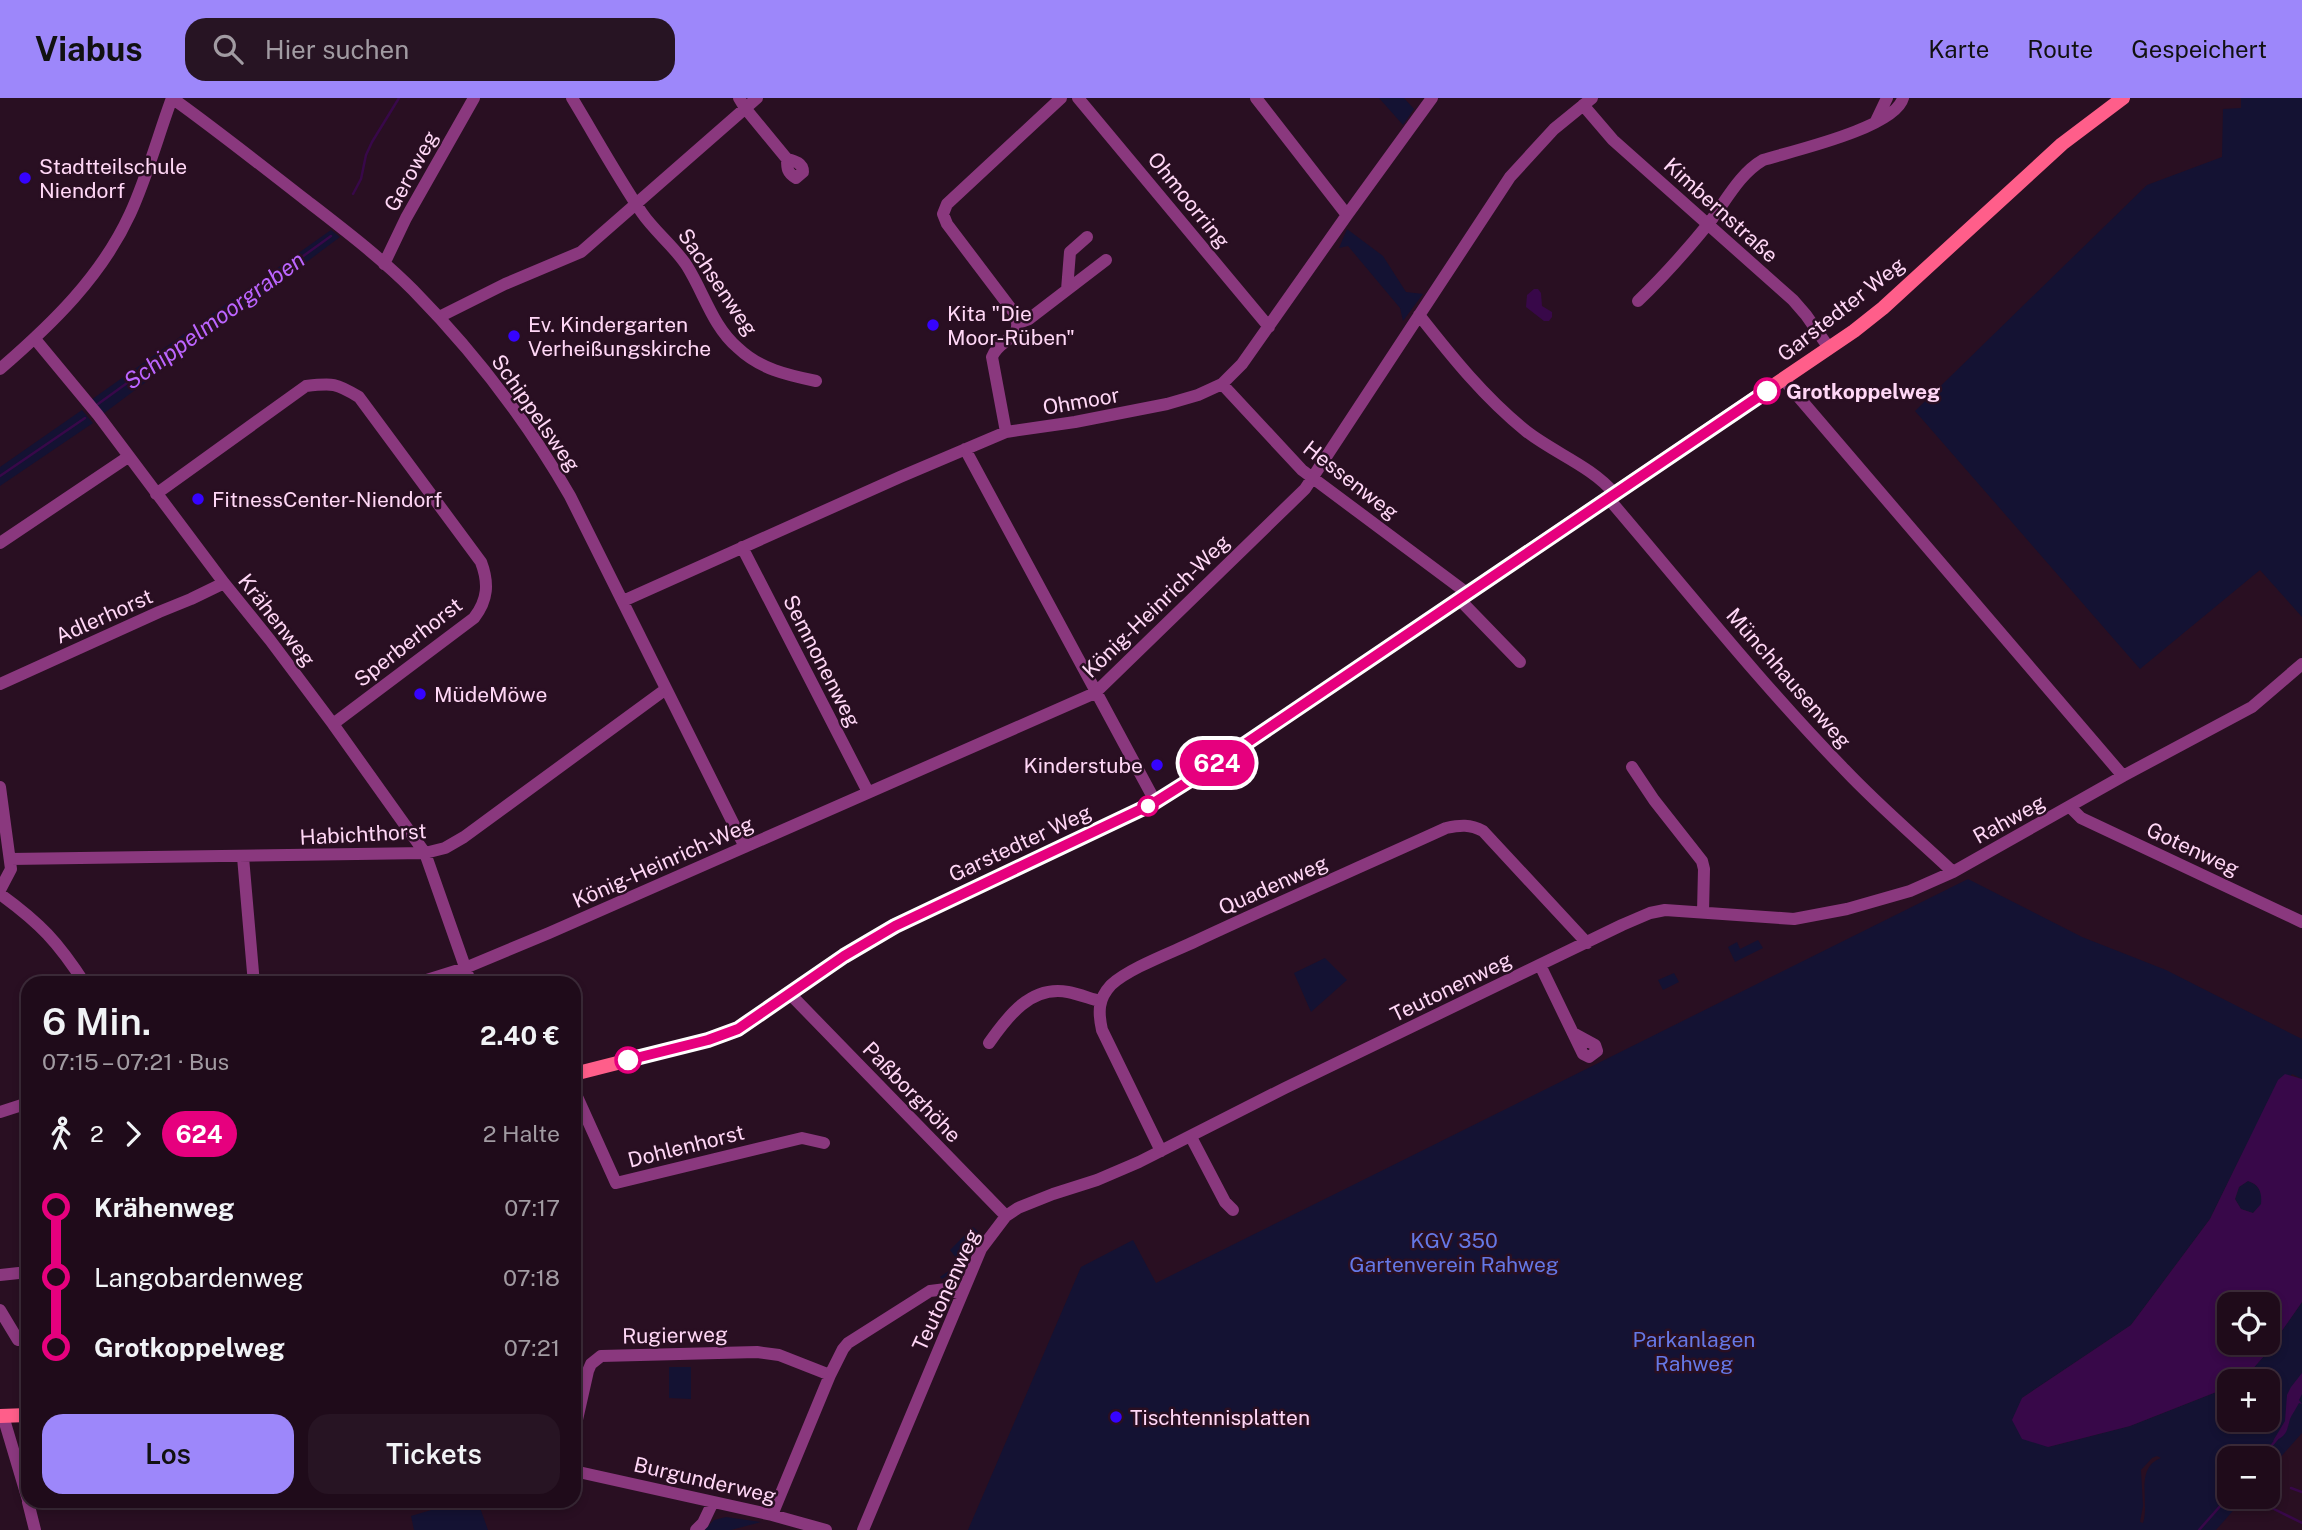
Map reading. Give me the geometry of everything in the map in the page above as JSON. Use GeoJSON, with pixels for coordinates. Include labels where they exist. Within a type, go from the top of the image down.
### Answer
{"type":"FeatureCollection","features":[{"type":"Feature","properties":{"kind":"main road","name":"Garstedter Weg"},"geometry":{"type":"LineString","coordinates":[[581,1072],[708,1040],[738,1029],[844,956],[895,926],[1155,802],[1214,765],[1829,348],[1883,308],[2062,144],[2123,98]]}},
{"type":"Feature","properties":{"kind":"main road"},"geometry":{"type":"LineString","coordinates":[[2,1416],[21,1415]]}},
{"type":"Feature","properties":{"kind":"street","name":"Schippelsweg"},"geometry":{"type":"LineString","coordinates":[[172,98],[328,217],[384,264],[439,317],[498,388],[540,447],[570,496],[745,847]]}},
{"type":"Feature","properties":{"kind":"street"},"geometry":{"type":"LineString","coordinates":[[0,369],[35,339],[97,271],[120,233],[136,199],[172,98]]}},
{"type":"Feature","properties":{"kind":"street","name":"Geroweg"},"geometry":{"type":"LineString","coordinates":[[384,264],[406,218],[474,98]]}},
{"type":"Feature","properties":{"kind":"street","name":"Sachsenweg"},"geometry":{"type":"LineString","coordinates":[[572,98],[637,205],[678,253],[694,277],[716,321],[737,348],[762,366],[816,381]]}},
{"type":"Feature","properties":{"kind":"street"},"geometry":{"type":"LineString","coordinates":[[439,317],[505,284],[581,252],[637,205],[742,103],[757,98]]}},
{"type":"Feature","properties":{"kind":"street"},"geometry":{"type":"LineString","coordinates":[[1006,432],[992,358],[998,348],[1015,333],[1018,323],[1015,314],[947,224],[943,214],[947,204],[1060,98]]}},
{"type":"Feature","properties":{"kind":"street","name":"Ohmoorring"},"geometry":{"type":"LineString","coordinates":[[1078,98],[1269,327]]}},
{"type":"Feature","properties":{"kind":"street"},"geometry":{"type":"LineString","coordinates":[[1256,98],[1347,215]]}},
{"type":"Feature","properties":{"kind":"street","name":"Ohmoor"},"geometry":{"type":"LineString","coordinates":[[623,601],[1006,432],[1167,404],[1199,395],[1222,384],[1242,364],[1432,98]]}},
{"type":"Feature","properties":{"kind":"street"},"geometry":{"type":"LineString","coordinates":[[1873,124],[1887,98]]}},
{"type":"Feature","properties":{"kind":"street"},"geometry":{"type":"LineString","coordinates":[[1638,301],[1708,223],[1755,165],[1873,124],[1897,108],[1903,98]]}},
{"type":"Feature","properties":{"kind":"street","name":"Kimbernstraße"},"geometry":{"type":"LineString","coordinates":[[1587,102],[1613,140],[1793,300],[1807,315],[1829,348]]}},
{"type":"Feature","properties":{"kind":"street","name":"König-Heinrich-Weg"},"geometry":{"type":"LineString","coordinates":[[440,976],[465,968],[1095,693],[1305,489],[1510,177],[1554,129],[1587,102]]}},
{"type":"Feature","properties":{"kind":"street"},"geometry":{"type":"LineString","coordinates":[[742,103],[788,159]]}},
{"type":"Feature","properties":{"kind":"street"},"geometry":{"type":"LineString","coordinates":[[1067,290],[1070,252],[1087,237]]}},
{"type":"Feature","properties":{"kind":"street"},"geometry":{"type":"LineString","coordinates":[[1018,323],[1029,319],[1106,260]]}},
{"type":"Feature","properties":{"kind":"street"},"geometry":{"type":"LineString","coordinates":[[1069,268],[1077,268],[1084,277]]}},
{"type":"Feature","properties":{"kind":"street","name":"Münchhausenweg"},"geometry":{"type":"LineString","coordinates":[[1419,315],[1463,371],[1507,415],[1536,438],[1603,481],[1611,495],[1712,623],[1796,718],[1846,771],[1953,872]]}},
{"type":"Feature","properties":{"kind":"street","name":"Krähenweg"},"geometry":{"type":"LineString","coordinates":[[35,339],[92,407],[223,583],[333,724],[425,853],[468,976]]}},
{"type":"Feature","properties":{"kind":"street"},"geometry":{"type":"LineString","coordinates":[[1784,380],[2123,776]]}},
{"type":"Feature","properties":{"kind":"street","name":"Sperberhorst"},"geometry":{"type":"LineString","coordinates":[[156,494],[306,386],[331,384],[359,397],[481,562],[487,589],[482,607],[467,623],[333,724]]}},
{"type":"Feature","properties":{"kind":"street","name":"Hessenweg"},"geometry":{"type":"LineString","coordinates":[[1222,384],[1302,470],[1463,596]]}},
{"type":"Feature","properties":{"kind":"street"},"geometry":{"type":"LineString","coordinates":[[965,449],[1155,802]]}},
{"type":"Feature","properties":{"kind":"street"},"geometry":{"type":"LineString","coordinates":[[0,543],[128,457]]}},
{"type":"Feature","properties":{"kind":"street","name":"Semnonenweg"},"geometry":{"type":"LineString","coordinates":[[742,547],[868,792]]}},
{"type":"Feature","properties":{"kind":"street","name":"Adlerhorst"},"geometry":{"type":"LineString","coordinates":[[0,684],[223,583]]}},
{"type":"Feature","properties":{"kind":"street"},"geometry":{"type":"LineString","coordinates":[[1463,596],[1520,662]]}},
{"type":"Feature","properties":{"kind":"street","name":"Rahweg"},"geometry":{"type":"LineString","coordinates":[[1703,912],[1794,919],[1910,891],[1953,872],[2252,707],[2301,668]]}},
{"type":"Feature","properties":{"kind":"street","name":"Habichthorst"},"geometry":{"type":"LineString","coordinates":[[10,859],[425,853],[445,848],[464,837],[666,689]]}},
{"type":"Feature","properties":{"kind":"street"},"geometry":{"type":"LineString","coordinates":[[1632,768],[1702,861],[1703,912]]}},
{"type":"Feature","properties":{"kind":"street"},"geometry":{"type":"LineString","coordinates":[[0,787],[10,859],[10,869],[0,892],[40,925],[64,952],[80,976]]}},
{"type":"Feature","properties":{"kind":"street","name":"Gotenweg"},"geometry":{"type":"LineString","coordinates":[[2070,807],[2081,818],[2302,922]]}},
{"type":"Feature","properties":{"kind":"street","name":"Quadenweg"},"geometry":{"type":"LineString","coordinates":[[1100,1001],[1117,980],[1149,963],[1233,923],[1458,825],[1469,825],[1483,831],[1587,943]]}},
{"type":"Feature","properties":{"kind":"street"},"geometry":{"type":"LineString","coordinates":[[243,857],[253,976]]}},
{"type":"Feature","properties":{"kind":"street"},"geometry":{"type":"LineString","coordinates":[[0,867],[10,859]]}},
{"type":"Feature","properties":{"kind":"street","name":"Teutonenweg"},"geometry":{"type":"LineString","coordinates":[[863,1530],[981,1249],[1006,1216],[1035,1200],[1097,1180],[1191,1137],[1324,1069],[1650,913],[1665,910],[1703,912]]}},
{"type":"Feature","properties":{"kind":"street","name":"Teutonenweg"},"geometry":{"type":"LineString","coordinates":[[1540,965],[1573,1033]]}},
{"type":"Feature","properties":{"kind":"street"},"geometry":{"type":"LineString","coordinates":[[989,1043],[1006,1019],[1034,996],[1047,992],[1066,992],[1100,1001],[1102,1030],[1161,1151]]}},
{"type":"Feature","properties":{"kind":"street","name":"Paßborghöhe"},"geometry":{"type":"LineString","coordinates":[[790,994],[1006,1216]]}},
{"type":"Feature","properties":{"kind":"street"},"geometry":{"type":"LineString","coordinates":[[0,1112],[21,1105]]}},
{"type":"Feature","properties":{"kind":"street","name":"Dohlenhorst"},"geometry":{"type":"LineString","coordinates":[[581,1106],[616,1183],[802,1138],[824,1143]]}},
{"type":"Feature","properties":{"kind":"street"},"geometry":{"type":"LineString","coordinates":[[1191,1137],[1225,1202],[1233,1210]]}},
{"type":"Feature","properties":{"kind":"street"},"geometry":{"type":"LineString","coordinates":[[0,1275],[21,1273]]}},
{"type":"Feature","properties":{"kind":"street"},"geometry":{"type":"LineString","coordinates":[[772,1514],[831,1375],[848,1343],[918,1298],[938,1289],[961,1294]]}},
{"type":"Feature","properties":{"kind":"street"},"geometry":{"type":"LineString","coordinates":[[0,1310],[18,1340]]}},
{"type":"Feature","properties":{"kind":"street","name":"Rugierweg"},"geometry":{"type":"LineString","coordinates":[[581,1402],[591,1364],[601,1356],[757,1352],[779,1355],[831,1375]]}},
{"type":"Feature","properties":{"kind":"street"},"geometry":{"type":"LineString","coordinates":[[2,1416],[21,1478]]}},
{"type":"Feature","properties":{"kind":"street","name":"Burgunderweg"},"geometry":{"type":"LineString","coordinates":[[581,1473],[772,1514],[827,1530]]}},
{"type":"Feature","properties":{"kind":"street"},"geometry":{"type":"LineString","coordinates":[[696,1530],[703,1523],[713,1502]]}},
{"type":"Feature","properties":{"kind":"street"},"geometry":{"type":"LineString","coordinates":[[30,1508],[35,1530]]}},
{"type":"Feature","properties":{"kind":"green space"},"geometry":{"type":"Polygon","coordinates":[[[1379,98],[1404,98],[1414,109],[1403,125],[1379,98]]]}},
{"type":"Feature","properties":{"kind":"green space"},"geometry":{"type":"Polygon","coordinates":[[[2241,98],[2302,98],[2302,617],[2260,570],[2140,669],[1915,411],[2147,185],[2222,157],[2223,109],[2241,108],[2241,98]]]}},
{"type":"Feature","properties":{"kind":"green space"},"geometry":{"type":"Polygon","coordinates":[[[1347,229],[1383,256],[1406,292],[1423,294],[1403,321],[1400,308],[1348,246],[1339,248],[1347,229]]]}},
{"type":"Feature","properties":{"kind":"green space"},"geometry":{"type":"Polygon","coordinates":[[[331,230],[340,237],[103,414],[91,400],[331,230]]]}},
{"type":"Feature","properties":{"kind":"green space"},"geometry":{"type":"Polygon","coordinates":[[[82,410],[93,423],[0,486],[0,467],[82,410]]]}},
{"type":"Feature","properties":{"kind":"green space"},"geometry":{"type":"Polygon","coordinates":[[[1968,879],[2082,937],[2166,970],[2302,1039],[2302,1079],[2292,1074],[2241,1156],[2210,1219],[2131,1325],[2022,1398],[2048,1447],[2130,1426],[2217,1392],[2217,1432],[2280,1432],[2280,1369],[2253,1369],[2265,1355],[2280,1355],[2280,1334],[2302,1302],[2302,1433],[2280,1458],[2280,1446],[2217,1446],[2217,1509],[2235,1509],[2216,1530],[968,1530],[1081,1267],[1133,1240],[1156,1283],[1968,879]],[[2152,1458],[2141,1470],[2143,1506],[2140,1522],[2143,1523],[2145,1477],[2153,1463],[2161,1458],[2152,1458]]]}},
{"type":"Feature","properties":{"kind":"green space"},"geometry":{"type":"Polygon","coordinates":[[[1758,940],[1763,948],[1735,962],[1728,947],[1737,942],[1740,949],[1758,940]]]}},
{"type":"Feature","properties":{"kind":"green space"},"geometry":{"type":"Polygon","coordinates":[[[1325,958],[1347,980],[1311,1012],[1294,973],[1325,958]]]}},
{"type":"Feature","properties":{"kind":"green space"},"geometry":{"type":"Polygon","coordinates":[[[1674,973],[1679,982],[1663,990],[1658,980],[1674,973]]]}},
{"type":"Feature","properties":{"kind":"green space"},"geometry":{"type":"Polygon","coordinates":[[[2248,1181],[2258,1187],[2262,1196],[2262,1204],[2253,1213],[2241,1209],[2235,1199],[2239,1187],[2248,1181]]]}},
{"type":"Feature","properties":{"kind":"green space"},"geometry":{"type":"Polygon","coordinates":[[[973,1227],[980,1233],[961,1267],[942,1279],[940,1277],[960,1263],[950,1250],[973,1227]]]}},
{"type":"Feature","properties":{"kind":"green space"},"geometry":{"type":"Polygon","coordinates":[[[669,1367],[691,1367],[691,1399],[669,1398],[669,1367]]]}},
{"type":"Feature","properties":{"kind":"green space"},"geometry":{"type":"Polygon","coordinates":[[[438,1508],[480,1508],[488,1530],[414,1530],[411,1516],[438,1508]]]}},
{"type":"Feature","properties":{"kind":"green space"},"geometry":{"type":"Polygon","coordinates":[[[726,1517],[761,1522],[731,1530],[704,1530],[714,1520],[726,1517]]]}},
{"type":"Feature","properties":{"kind":"shaded area"},"geometry":{"type":"Polygon","coordinates":[[[1534,289],[1541,293],[1542,306],[1552,312],[1549,321],[1544,321],[1526,307],[1527,295],[1534,289]]]}},
{"type":"Feature","properties":{"kind":"shaded area"},"geometry":{"type":"Polygon","coordinates":[[[2285,1074],[2302,1079],[2302,1302],[2280,1334],[2280,1292],[2217,1292],[2217,1355],[2265,1355],[2253,1369],[2217,1369],[2217,1392],[2130,1426],[2048,1447],[2022,1439],[2012,1420],[2022,1398],[2131,1325],[2210,1219],[2278,1080],[2285,1074]],[[2248,1181],[2239,1187],[2235,1199],[2241,1209],[2253,1213],[2261,1204],[2261,1196],[2258,1187],[2248,1181]]]}},
{"type":"Feature","properties":{"kind":"shaded area"},"geometry":{"type":"Polygon","coordinates":[[[2302,1373],[2302,1394],[2299,1400],[2302,1404],[2299,1403],[2293,1413],[2284,1435],[2273,1441],[2285,1421],[2287,1395],[2302,1373]]]}},
{"type":"Feature","properties":{"kind":"waterway","name":"Schippelmoorgraben"},"geometry":{"type":"LineString","coordinates":[[353,194],[361,179],[372,142],[399,98]]}},
{"type":"Feature","properties":{"kind":"waterway","name":"Schippelmoorgraben"},"geometry":{"type":"LineString","coordinates":[[98,404],[331,236]]}},
{"type":"Feature","properties":{"kind":"waterway","name":"Schippelmoorgraben"},"geometry":{"type":"LineString","coordinates":[[0,476],[85,418]]}},
{"type":"Feature","properties":{"kind":"waterway"},"geometry":{"type":"LineString","coordinates":[[2271,1446],[2277,1439]]}},
{"type":"Feature","properties":{"kind":"waterway"},"geometry":{"type":"LineString","coordinates":[[2291,1488],[2302,1492]]}},
{"type":"Feature","properties":{"kind":"waterway"},"geometry":{"type":"LineString","coordinates":[[2199,1530],[2218,1509]]}},
{"type":"Feature","properties":{"kind":"waterway"},"geometry":{"type":"LineString","coordinates":[[2274,1509],[2302,1523]]}},
{"type":"Feature","properties":{"kind":"bus line","name":"624"},"geometry":{"type":"LineString","coordinates":[[628,1060],[708,1040],[738,1029],[844,956],[895,926],[1152,804],[1214,765],[1767,391]]}},
{"type":"Feature","properties":{"kind":"place","name":"Stadtteilschule Niendorf"},"geometry":{"type":"Point","coordinates":[25,178]}},
{"type":"Feature","properties":{"kind":"place","name":"Kita \"Die Moor-Rüben\""},"geometry":{"type":"Point","coordinates":[933,325]}},
{"type":"Feature","properties":{"kind":"place","name":"Ev. Kindergarten Verheißungskirche"},"geometry":{"type":"Point","coordinates":[514,336]}},
{"type":"Feature","properties":{"kind":"place","name":"Grotkoppelweg"},"geometry":{"type":"Point","coordinates":[1767,391]}},
{"type":"Feature","properties":{"kind":"place","name":"FitnessCenter-Niendorf"},"geometry":{"type":"Point","coordinates":[198,499]}},
{"type":"Feature","properties":{"kind":"place","name":"MüdeMöwe"},"geometry":{"type":"Point","coordinates":[420,694]}},
{"type":"Feature","properties":{"kind":"place","name":"Kinderstube"},"geometry":{"type":"Point","coordinates":[1157,765]}},
{"type":"Feature","properties":{"kind":"place","name":"Tischtennisplatten"},"geometry":{"type":"Point","coordinates":[1116,1417]}},
{"type":"Feature","properties":{"kind":"park label","name":"KGV 350 Gartenverein Rahweg"},"geometry":{"type":"Point","coordinates":[1454,1252]}},
{"type":"Feature","properties":{"kind":"park label","name":"Parkanlagen Rahweg"},"geometry":{"type":"Point","coordinates":[1694,1351]}}]}
